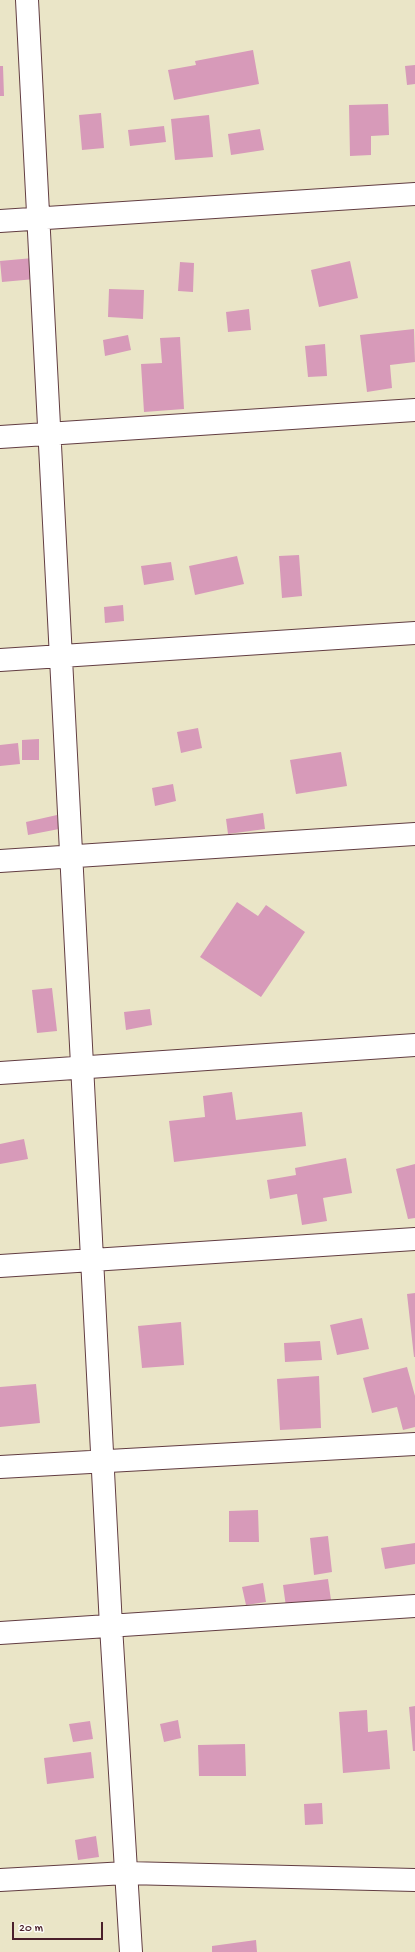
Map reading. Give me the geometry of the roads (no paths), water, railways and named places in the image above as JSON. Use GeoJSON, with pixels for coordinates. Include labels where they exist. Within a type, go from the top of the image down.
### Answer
{"type":"FeatureCollection","features":[{"type":"Feature","properties":{"kind":"street"},"geometry":{"type":"LineString","coordinates":[[27,0],[102,1461],[131,1952]]}},
{"type":"Feature","properties":{"kind":"street"},"geometry":{"type":"LineString","coordinates":[[0,222],[415,194]]}},
{"type":"Feature","properties":{"kind":"street"},"geometry":{"type":"LineString","coordinates":[[0,437],[415,410]]}},
{"type":"Feature","properties":{"kind":"street"},"geometry":{"type":"LineString","coordinates":[[0,660],[415,633]]}},
{"type":"Feature","properties":{"kind":"street"},"geometry":{"type":"LineString","coordinates":[[0,861],[415,834]]}},
{"type":"Feature","properties":{"kind":"street"},"geometry":{"type":"LineString","coordinates":[[0,1073],[415,1045]]}},
{"type":"Feature","properties":{"kind":"street"},"geometry":{"type":"LineString","coordinates":[[0,1266],[415,1239]]}},
{"type":"Feature","properties":{"kind":"street"},"geometry":{"type":"LineString","coordinates":[[0,1467],[415,1444]]}},
{"type":"Feature","properties":{"kind":"street"},"geometry":{"type":"LineString","coordinates":[[0,1633],[415,1606]]}},
{"type":"Feature","properties":{"kind":"street"},"geometry":{"type":"LineString","coordinates":[[0,1880],[126,1873],[415,1880]]}}]}
